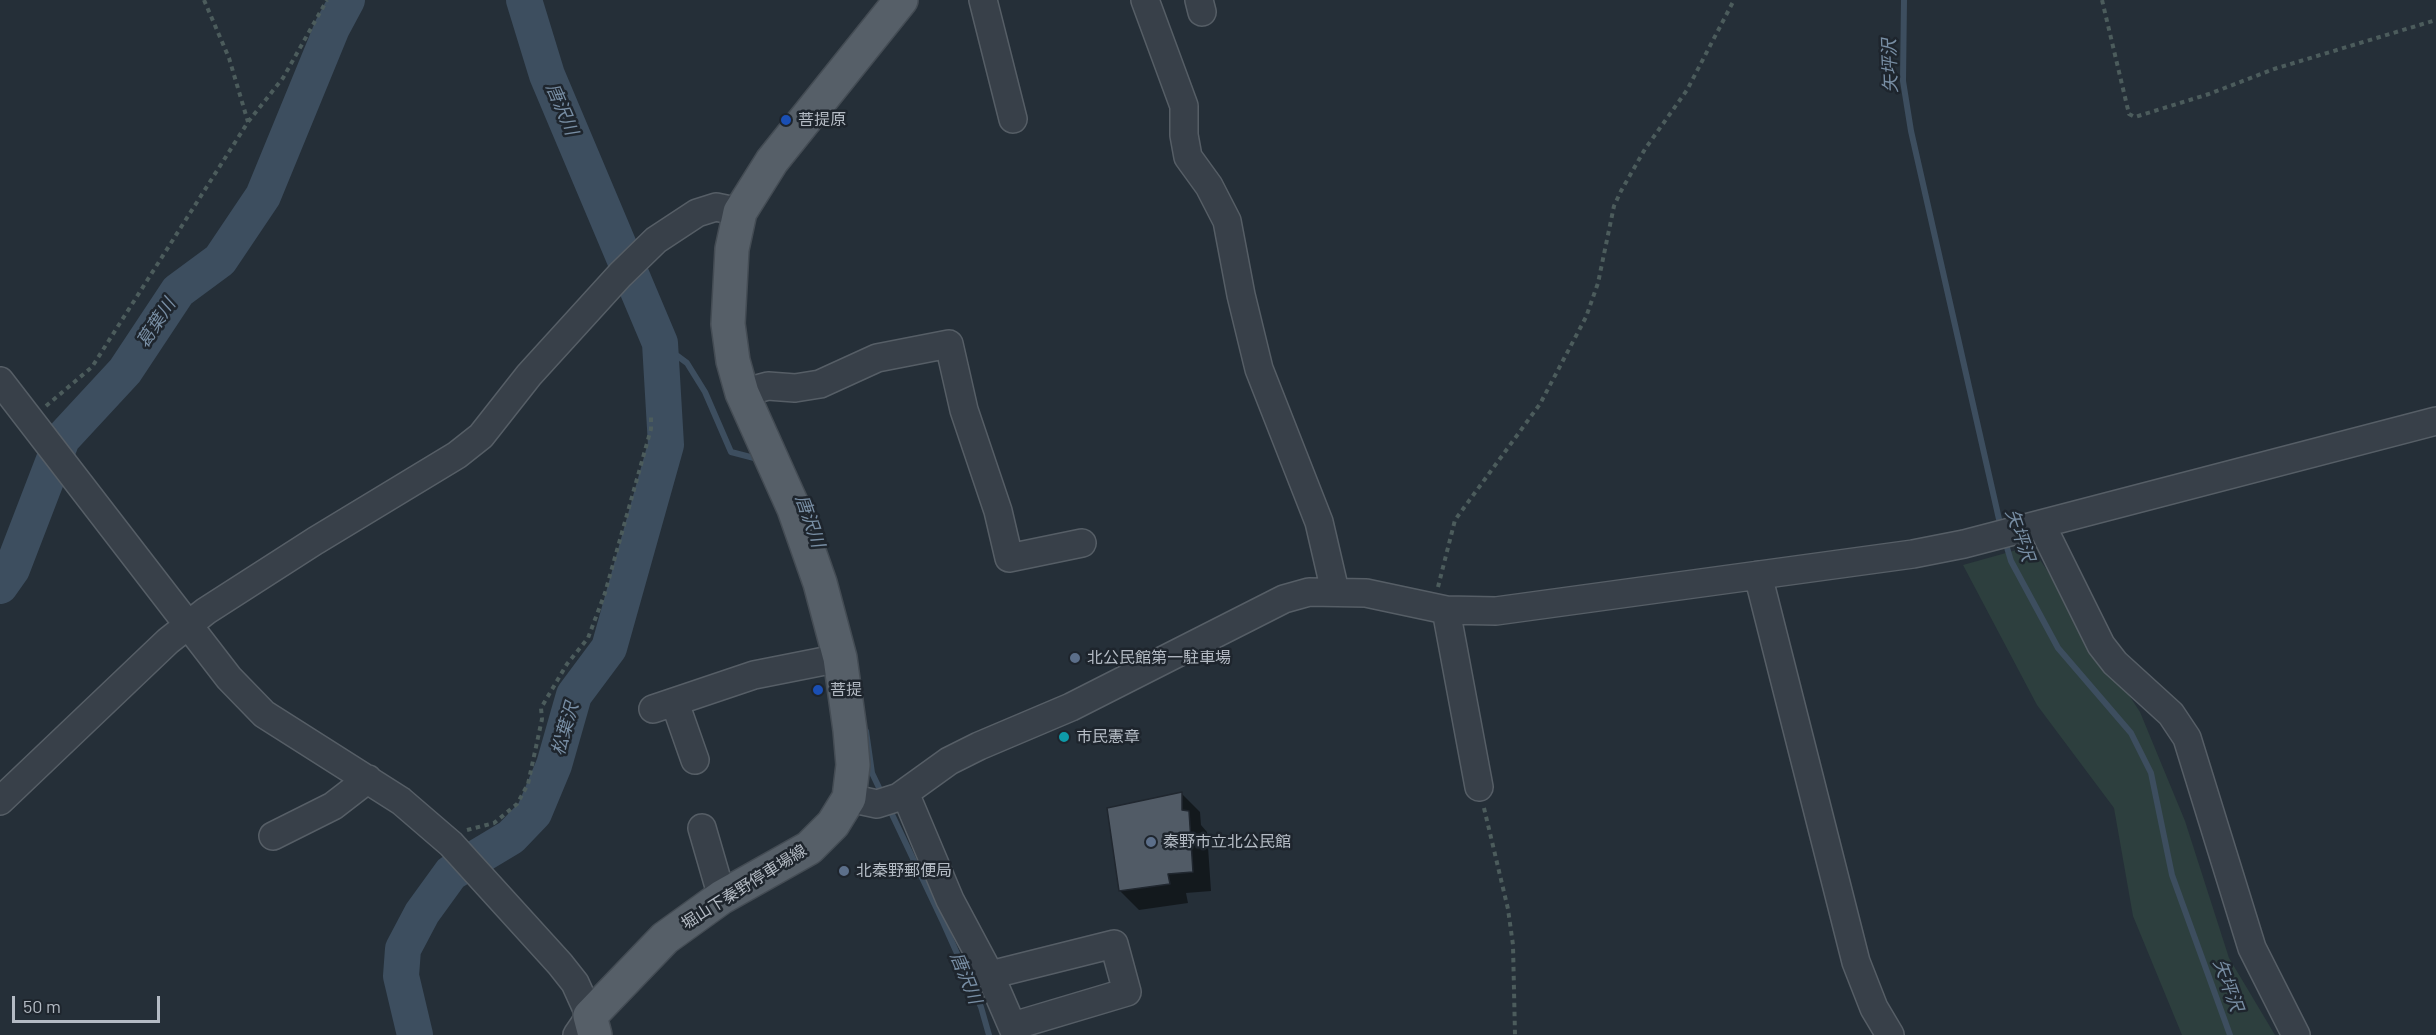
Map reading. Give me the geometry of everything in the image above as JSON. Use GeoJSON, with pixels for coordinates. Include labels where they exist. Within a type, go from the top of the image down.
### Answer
{"type":"FeatureCollection","features":[{"type":"Feature","properties":{"kind":"main road","name":"堀山下秦野停車場線"},"geometry":{"type":"LineString","coordinates":[[587,1029],[665,938],[722,897],[809,848],[832,824],[882,798],[853,765],[840,658],[820,584],[794,509],[742,393],[733,361],[728,324],[732,249],[740,212],[772,161],[901,0]]}},
{"type":"Feature","properties":{"kind":"street"},"geometry":{"type":"LineString","coordinates":[[983,0],[1013,118]]}},
{"type":"Feature","properties":{"kind":"street"},"geometry":{"type":"LineString","coordinates":[[1145,0],[1184,106],[1184,135],[1188,157],[1209,186],[1227,221],[1240,295],[1259,369],[1319,522],[1335,591]]}},
{"type":"Feature","properties":{"kind":"street"},"geometry":{"type":"LineString","coordinates":[[0,801],[189,625],[238,589],[457,455],[481,436],[529,375],[620,275],[656,240],[697,213],[716,207],[740,212]]}},
{"type":"Feature","properties":{"kind":"street"},"geometry":{"type":"LineString","coordinates":[[742,393],[768,386],[795,388],[820,384],[877,358],[949,344],[964,410],[998,511],[1009,558],[1082,543]]}},
{"type":"Feature","properties":{"kind":"street"},"geometry":{"type":"LineString","coordinates":[[0,381],[229,678],[264,714],[402,801],[455,848],[575,982],[587,1029]]}},
{"type":"Feature","properties":{"kind":"street"},"geometry":{"type":"LineString","coordinates":[[990,975],[1114,944],[1127,992],[1015,1031],[990,975],[950,900],[882,798],[979,746],[1071,707],[1284,599],[1309,592],[1335,591],[1366,593],[1441,610],[1496,611],[1913,554],[1964,544],[2436,421]]}},
{"type":"Feature","properties":{"kind":"street"},"geometry":{"type":"LineString","coordinates":[[2041,524],[2101,645],[2115,663],[2171,714],[2187,738],[2253,948],[2296,1035]]}},
{"type":"Feature","properties":{"kind":"street"},"geometry":{"type":"LineString","coordinates":[[1758,574],[1856,962],[1874,1008],[1890,1035]]}},
{"type":"Feature","properties":{"kind":"street"},"geometry":{"type":"LineString","coordinates":[[1441,610],[1479,787]]}},
{"type":"Feature","properties":{"kind":"street"},"geometry":{"type":"LineString","coordinates":[[695,760],[664,706],[754,675],[840,658]]}},
{"type":"Feature","properties":{"kind":"street"},"geometry":{"type":"LineString","coordinates":[[273,836],[333,806],[368,779]]}},
{"type":"Feature","properties":{"kind":"street"},"geometry":{"type":"LineString","coordinates":[[702,828],[722,897]]}},
{"type":"Feature","properties":{"kind":"path"},"geometry":{"type":"LineString","coordinates":[[204,0],[229,58],[248,122]]}},
{"type":"Feature","properties":{"kind":"path"},"geometry":{"type":"LineString","coordinates":[[32,424],[92,367],[248,122],[283,78],[327,0]]}},
{"type":"Feature","properties":{"kind":"path"},"geometry":{"type":"LineString","coordinates":[[1441,610],[1445,551],[1455,520],[1540,404],[1586,317],[1598,283],[1614,207],[1621,191],[1645,149],[1687,90],[1734,0]]}},
{"type":"Feature","properties":{"kind":"path"},"geometry":{"type":"LineString","coordinates":[[2102,0],[2129,114],[2135,117],[2209,94],[2274,69],[2436,20]]}},
{"type":"Feature","properties":{"kind":"path"},"geometry":{"type":"LineString","coordinates":[[455,848],[465,831],[494,823],[517,804],[528,784],[542,719],[541,708],[567,664],[588,638],[605,593],[651,429],[651,414]]}},
{"type":"Feature","properties":{"kind":"path"},"geometry":{"type":"LineString","coordinates":[[1479,787],[1508,909],[1513,945],[1515,1035]]}},
{"type":"Feature","properties":{"kind":"shaded area"},"geometry":{"type":"Polygon","coordinates":[[[2031,546],[2140,712],[2185,821],[2229,958],[2275,1035],[2182,1035],[2133,916],[2114,808],[2037,705],[1963,565],[2031,546]]]}},
{"type":"Feature","properties":{"kind":"building","name":"秦野市立北公民館"},"geometry":{"type":"Polygon","coordinates":[[[1182,792],[1182,810],[1189,811],[1193,872],[1168,874],[1170,884],[1119,891],[1107,808],[1182,792]]]}},
{"type":"Feature","properties":{"kind":"waterway","name":"葛葉川"},"geometry":{"type":"LineString","coordinates":[[0,586],[12,569],[62,439],[125,371],[178,291],[220,260],[263,196],[332,28],[347,0]]}},
{"type":"Feature","properties":{"kind":"waterway","name":"松葉沢"},"geometry":{"type":"LineString","coordinates":[[415,1035],[401,976],[403,949],[422,913],[451,873],[511,837],[534,813],[554,765],[574,695],[609,648],[666,445],[660,343],[547,75],[524,0]]}},
{"type":"Feature","properties":{"kind":"waterway","name":"矢坪沢"},"geometry":{"type":"LineString","coordinates":[[1904,0],[1903,81],[1911,131],[2001,528]]}},
{"type":"Feature","properties":{"kind":"waterway","name":"唐沢川"},"geometry":{"type":"LineString","coordinates":[[660,343],[687,363],[705,392],[731,452],[758,459]]}},
{"type":"Feature","properties":{"kind":"waterway","name":"矢坪沢"},"geometry":{"type":"LineString","coordinates":[[2005,541],[2011,561],[2058,648],[2131,733],[2151,773],[2172,875],[2230,1035]]}},
{"type":"Feature","properties":{"kind":"waterway","name":"唐沢川"},"geometry":{"type":"LineString","coordinates":[[866,731],[872,773],[883,796]]}},
{"type":"Feature","properties":{"kind":"waterway","name":"唐沢川"},"geometry":{"type":"LineString","coordinates":[[889,808],[981,1007],[989,1035]]}},
{"type":"Feature","properties":{"kind":"place","name":"菩提原"},"geometry":{"type":"Point","coordinates":[786,120]}},
{"type":"Feature","properties":{"kind":"place","name":"北公民館第一駐車場"},"geometry":{"type":"Point","coordinates":[1075,658]}},
{"type":"Feature","properties":{"kind":"place","name":"菩提"},"geometry":{"type":"Point","coordinates":[818,690]}},
{"type":"Feature","properties":{"kind":"place","name":"市民憲章"},"geometry":{"type":"Point","coordinates":[1064,737]}},
{"type":"Feature","properties":{"kind":"place","name":"秦野市立北公民館"},"geometry":{"type":"Point","coordinates":[1151,842]}},
{"type":"Feature","properties":{"kind":"place","name":"北秦野郵便局"},"geometry":{"type":"Point","coordinates":[844,871]}}]}
